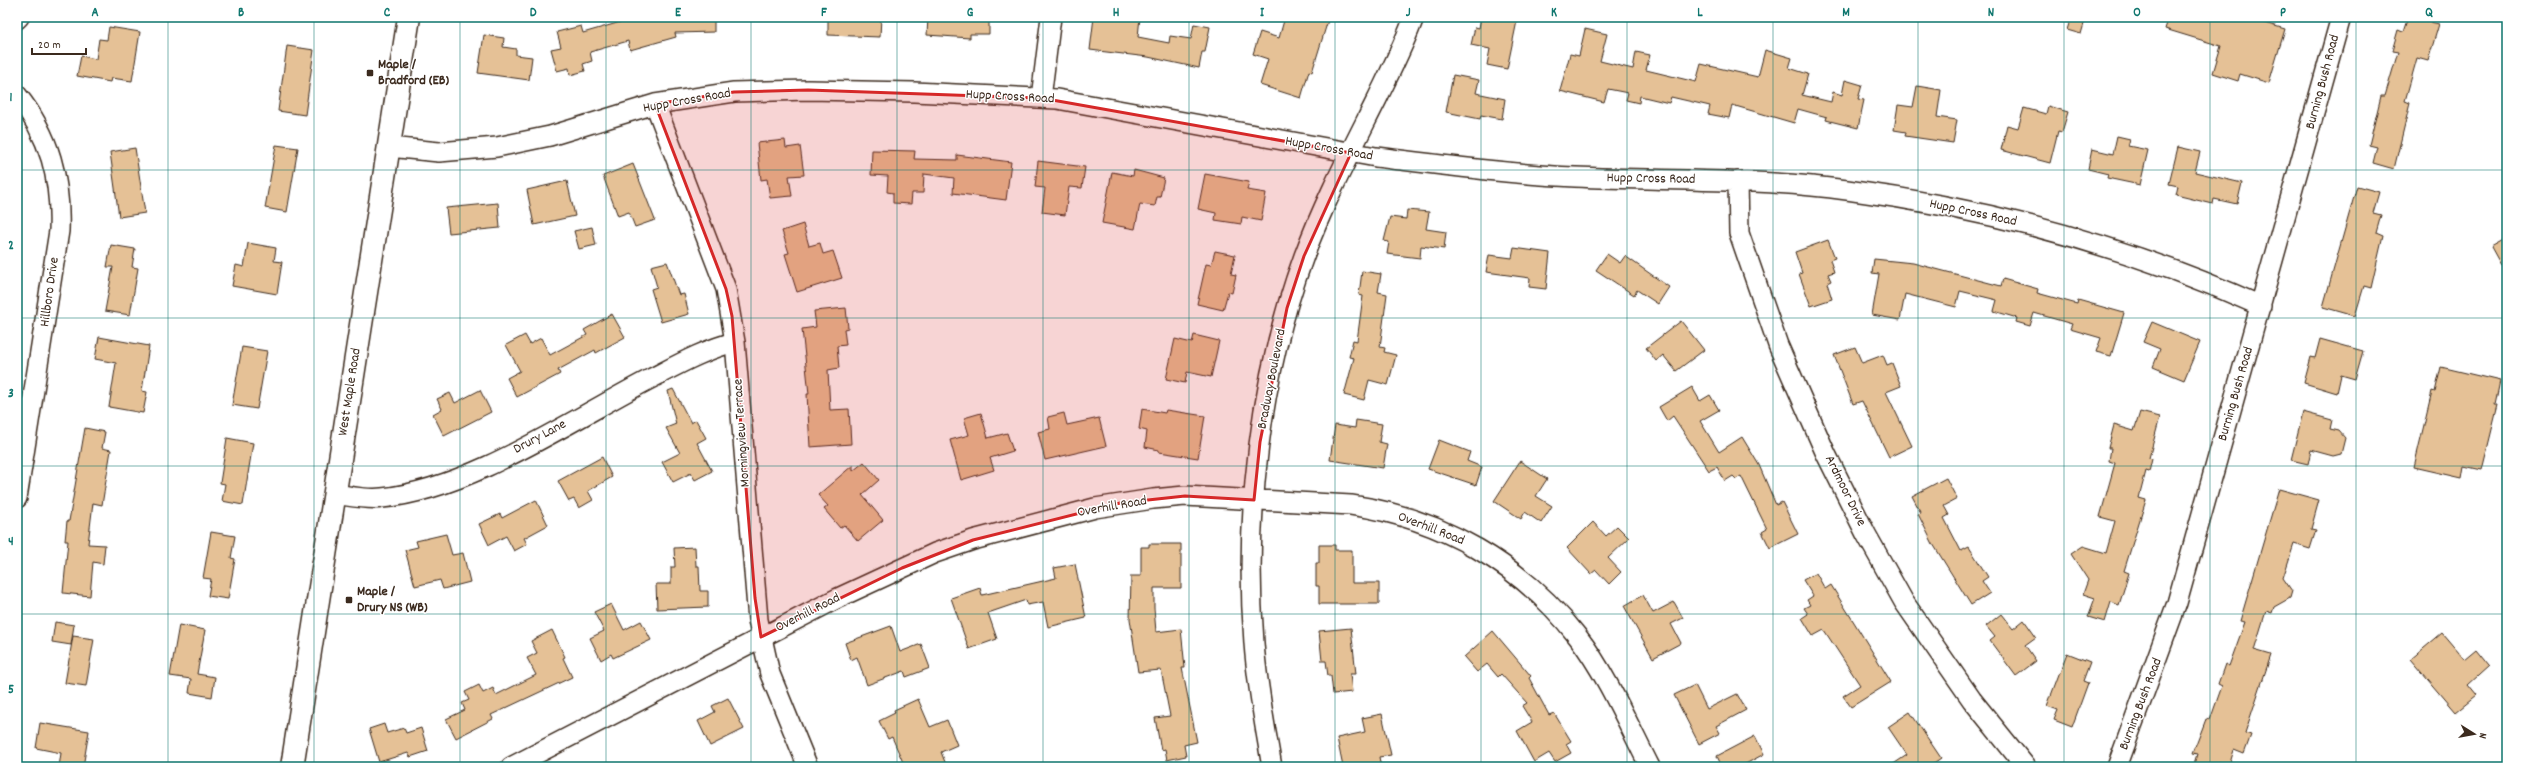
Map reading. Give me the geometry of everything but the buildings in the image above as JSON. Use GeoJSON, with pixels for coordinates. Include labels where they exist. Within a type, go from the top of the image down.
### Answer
{"type":"FeatureCollection","features":[{"type":"Feature","properties":{"kind":"main road","name":"West Maple Road"},"geometry":{"type":"LineString","coordinates":[[292,767],[409,17]]}},
{"type":"Feature","properties":{"kind":"street"},"geometry":{"type":"LineString","coordinates":[[1041,98],[1051,17]]}},
{"type":"Feature","properties":{"kind":"street","name":"Bradway Boulevard"},"geometry":{"type":"LineString","coordinates":[[1272,767],[1254,644],[1251,580],[1254,500],[1260,442],[1287,308],[1304,256],[1331,191],[1351,153],[1414,17]]}},
{"type":"Feature","properties":{"kind":"street","name":"Burning Bush Road"},"geometry":{"type":"LineString","coordinates":[[2117,767],[2177,603],[2341,17]]}},
{"type":"Feature","properties":{"kind":"street","name":"Hupp Cross Road"},"geometry":{"type":"LineString","coordinates":[[389,146],[439,152],[497,147],[550,136],[655,104],[734,92],[808,90],[1041,98],[1133,112],[1351,153],[1522,174],[1738,181],[1846,190],[1941,206],[2059,232],[2164,268],[2261,306]]}},
{"type":"Feature","properties":{"kind":"street","name":"Hillboro Drive"},"geometry":{"type":"LineString","coordinates":[[17,95],[36,121],[48,146],[56,169],[60,202],[56,254],[17,498]]}},
{"type":"Feature","properties":{"kind":"street","name":"Morningview Terrace"},"geometry":{"type":"LineString","coordinates":[[655,104],[726,289],[735,342],[754,590],[761,637],[770,674],[808,767]]}},
{"type":"Feature","properties":{"kind":"street","name":"Ardmoor Drive"},"geometry":{"type":"LineString","coordinates":[[1738,181],[1739,233],[1778,345],[1826,454],[1866,534],[1904,602],[1972,700],[2026,767]]}},
{"type":"Feature","properties":{"kind":"street","name":"Drury Lane"},"geometry":{"type":"LineString","coordinates":[[334,494],[382,498],[422,492],[444,485],[530,443],[679,364],[718,346],[735,342]]}},
{"type":"Feature","properties":{"kind":"street","name":"Overhill Road"},"geometry":{"type":"LineString","coordinates":[[511,767],[761,637],[902,568],[973,540],[1120,503],[1185,496],[1352,505],[1377,509],[1456,536],[1493,557],[1528,584],[1579,638],[1602,676],[1650,767]]}},
{"type":"Feature","properties":{"kind":"highlighted area"},"geometry":{"type":"Polygon","coordinates":[[[808,90],[1041,98],[1351,153],[1304,256],[1287,308],[1260,442],[1254,500],[1185,496],[1120,503],[973,540],[902,568],[761,637],[755,598],[732,316],[726,289],[655,104],[734,92],[808,90]]]}},
{"type":"Feature","properties":{"kind":"place","name":"Maple / Bradford (EB)"},"geometry":{"type":"Point","coordinates":[370,73]}},
{"type":"Feature","properties":{"kind":"place","name":"Maple / Drury NS (WB)"},"geometry":{"type":"Point","coordinates":[349,600]}}]}
